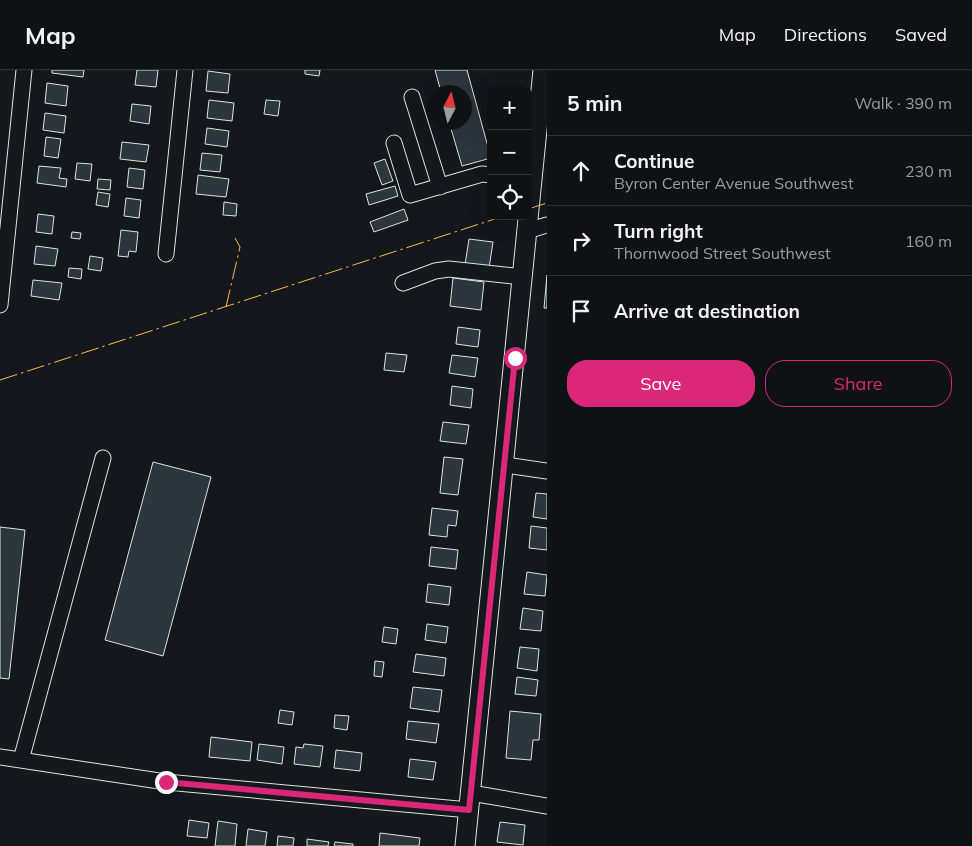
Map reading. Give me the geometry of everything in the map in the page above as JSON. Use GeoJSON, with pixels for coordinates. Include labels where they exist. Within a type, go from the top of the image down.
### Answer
{"type":"FeatureCollection","features":[{"type":"Feature","properties":{"kind":"main road"},"geometry":{"type":"LineString","coordinates":[[531,175],[543,70]]}},
{"type":"Feature","properties":{"kind":"main road"},"geometry":{"type":"LineString","coordinates":[[465,846],[505,465],[528,220]]}},
{"type":"Feature","properties":{"kind":"street"},"geometry":{"type":"LineString","coordinates":[[0,305],[24,70]]}},
{"type":"Feature","properties":{"kind":"street"},"geometry":{"type":"LineString","coordinates":[[166,254],[185,70]]}},
{"type":"Feature","properties":{"kind":"street"},"geometry":{"type":"LineString","coordinates":[[412,97],[440,186]]}},
{"type":"Feature","properties":{"kind":"street"},"geometry":{"type":"LineString","coordinates":[[394,143],[410,195],[482,174],[487,175]]}},
{"type":"Feature","properties":{"kind":"street"},"geometry":{"type":"LineString","coordinates":[[527,231],[547,225]]}},
{"type":"Feature","properties":{"kind":"street"},"geometry":{"type":"LineString","coordinates":[[403,283],[449,268],[523,276]]}},
{"type":"Feature","properties":{"kind":"street"},"geometry":{"type":"LineString","coordinates":[[20,760],[103,458]]}},
{"type":"Feature","properties":{"kind":"street"},"geometry":{"type":"LineString","coordinates":[[505,465],[547,471]]}},
{"type":"Feature","properties":{"kind":"street"},"geometry":{"type":"LineString","coordinates":[[0,758],[166,782],[547,806]]}},
{"type":"Feature","properties":{"kind":"building"},"geometry":{"type":"Polygon","coordinates":[[[52,70],[84,70],[83,77],[52,73],[52,70]]]}},
{"type":"Feature","properties":{"kind":"building"},"geometry":{"type":"Polygon","coordinates":[[[137,70],[158,70],[156,87],[135,85],[137,70]]]}},
{"type":"Feature","properties":{"kind":"building"},"geometry":{"type":"Polygon","coordinates":[[[305,70],[320,70],[319,76],[305,74],[305,70]]]}},
{"type":"Feature","properties":{"kind":"building"},"geometry":{"type":"Polygon","coordinates":[[[435,70],[467,70],[471,85],[439,85],[435,70]]]}},
{"type":"Feature","properties":{"kind":"building"},"geometry":{"type":"Polygon","coordinates":[[[208,71],[230,74],[228,93],[206,91],[208,71]]]}},
{"type":"Feature","properties":{"kind":"building"},"geometry":{"type":"Polygon","coordinates":[[[47,83],[68,86],[66,106],[45,103],[47,83]]]}},
{"type":"Feature","properties":{"kind":"building"},"geometry":{"type":"Polygon","coordinates":[[[472,88],[487,143],[487,159],[462,166],[451,130],[472,130],[472,88]]]}},
{"type":"Feature","properties":{"kind":"building"},"geometry":{"type":"Polygon","coordinates":[[[209,100],[234,103],[232,121],[207,118],[209,100]]]}},
{"type":"Feature","properties":{"kind":"building"},"geometry":{"type":"Polygon","coordinates":[[[266,100],[280,101],[278,116],[264,114],[266,100]]]}},
{"type":"Feature","properties":{"kind":"building"},"geometry":{"type":"Polygon","coordinates":[[[132,104],[151,106],[149,124],[130,121],[132,104]]]}},
{"type":"Feature","properties":{"kind":"building"},"geometry":{"type":"Polygon","coordinates":[[[45,113],[66,116],[64,133],[43,130],[45,113]]]}},
{"type":"Feature","properties":{"kind":"building"},"geometry":{"type":"Polygon","coordinates":[[[207,128],[229,131],[227,147],[205,144],[207,128]]]}},
{"type":"Feature","properties":{"kind":"building"},"geometry":{"type":"Polygon","coordinates":[[[46,137],[61,139],[58,158],[44,156],[46,137]]]}},
{"type":"Feature","properties":{"kind":"building"},"geometry":{"type":"Polygon","coordinates":[[[122,142],[149,145],[146,162],[120,159],[122,142]]]}},
{"type":"Feature","properties":{"kind":"building"},"geometry":{"type":"Polygon","coordinates":[[[202,153],[222,155],[220,172],[200,170],[202,153]]]}},
{"type":"Feature","properties":{"kind":"building"},"geometry":{"type":"Polygon","coordinates":[[[385,159],[393,181],[382,185],[374,163],[385,159]]]}},
{"type":"Feature","properties":{"kind":"building"},"geometry":{"type":"Polygon","coordinates":[[[77,163],[92,164],[90,181],[75,179],[77,163]]]}},
{"type":"Feature","properties":{"kind":"building"},"geometry":{"type":"Polygon","coordinates":[[[39,166],[61,168],[59,178],[67,179],[66,187],[37,183],[39,166]]]}},
{"type":"Feature","properties":{"kind":"building"},"geometry":{"type":"Polygon","coordinates":[[[129,168],[145,170],[143,189],[127,187],[129,168]]]}},
{"type":"Feature","properties":{"kind":"building"},"geometry":{"type":"Polygon","coordinates":[[[198,175],[229,179],[226,197],[196,194],[198,175]]]}},
{"type":"Feature","properties":{"kind":"building"},"geometry":{"type":"Polygon","coordinates":[[[98,179],[111,180],[110,190],[97,189],[98,179]]]}},
{"type":"Feature","properties":{"kind":"building"},"geometry":{"type":"Polygon","coordinates":[[[395,186],[398,196],[369,205],[366,194],[395,186]]]}},
{"type":"Feature","properties":{"kind":"building"},"geometry":{"type":"Polygon","coordinates":[[[98,192],[110,194],[108,207],[96,205],[98,192]]]}},
{"type":"Feature","properties":{"kind":"building"},"geometry":{"type":"Polygon","coordinates":[[[126,198],[141,200],[139,218],[124,216],[126,198]]]}},
{"type":"Feature","properties":{"kind":"building"},"geometry":{"type":"Polygon","coordinates":[[[224,202],[237,204],[236,216],[223,215],[224,202]]]}},
{"type":"Feature","properties":{"kind":"building"},"geometry":{"type":"Polygon","coordinates":[[[404,209],[408,220],[374,232],[370,222],[404,209]]]}},
{"type":"Feature","properties":{"kind":"building"},"geometry":{"type":"Polygon","coordinates":[[[38,214],[54,216],[52,234],[36,232],[38,214]]]}},
{"type":"Feature","properties":{"kind":"building"},"geometry":{"type":"Polygon","coordinates":[[[121,230],[138,232],[136,252],[129,251],[128,257],[118,256],[121,230]]]}},
{"type":"Feature","properties":{"kind":"building"},"geometry":{"type":"Polygon","coordinates":[[[72,232],[81,233],[80,239],[71,238],[72,232]]]}},
{"type":"Feature","properties":{"kind":"building"},"geometry":{"type":"Polygon","coordinates":[[[469,239],[493,242],[489,268],[465,265],[469,239]]]}},
{"type":"Feature","properties":{"kind":"building"},"geometry":{"type":"Polygon","coordinates":[[[36,246],[58,249],[55,266],[34,264],[36,246]]]}},
{"type":"Feature","properties":{"kind":"building"},"geometry":{"type":"Polygon","coordinates":[[[90,256],[103,258],[101,271],[88,269],[90,256]]]}},
{"type":"Feature","properties":{"kind":"building"},"geometry":{"type":"Polygon","coordinates":[[[69,268],[82,269],[81,279],[68,277],[69,268]]]}},
{"type":"Feature","properties":{"kind":"building"},"geometry":{"type":"Polygon","coordinates":[[[547,275],[547,308],[544,308],[547,275]]]}},
{"type":"Feature","properties":{"kind":"building"},"geometry":{"type":"Polygon","coordinates":[[[453,278],[484,282],[481,310],[450,306],[453,278]]]}},
{"type":"Feature","properties":{"kind":"building"},"geometry":{"type":"Polygon","coordinates":[[[33,280],[62,283],[59,300],[31,296],[33,280]]]}},
{"type":"Feature","properties":{"kind":"building"},"geometry":{"type":"Polygon","coordinates":[[[458,327],[480,330],[478,347],[456,344],[458,327]]]}},
{"type":"Feature","properties":{"kind":"building"},"geometry":{"type":"Polygon","coordinates":[[[386,353],[407,355],[404,372],[384,370],[386,353]]]}},
{"type":"Feature","properties":{"kind":"building"},"geometry":{"type":"Polygon","coordinates":[[[452,355],[478,358],[475,377],[449,373],[452,355]]]}},
{"type":"Feature","properties":{"kind":"building"},"geometry":{"type":"Polygon","coordinates":[[[452,386],[473,389],[471,408],[450,405],[452,386]]]}},
{"type":"Feature","properties":{"kind":"building"},"geometry":{"type":"Polygon","coordinates":[[[443,422],[469,425],[466,444],[440,441],[443,422]]]}},
{"type":"Feature","properties":{"kind":"building"},"geometry":{"type":"Polygon","coordinates":[[[444,457],[463,459],[458,495],[440,493],[444,457]]]}},
{"type":"Feature","properties":{"kind":"building"},"geometry":{"type":"Polygon","coordinates":[[[153,462],[211,477],[163,656],[105,640],[153,462]]]}},
{"type":"Feature","properties":{"kind":"building"},"geometry":{"type":"Polygon","coordinates":[[[536,493],[547,494],[547,519],[533,517],[536,493]]]}},
{"type":"Feature","properties":{"kind":"building"},"geometry":{"type":"Polygon","coordinates":[[[432,508],[458,511],[456,526],[448,525],[447,537],[429,535],[432,508]]]}},
{"type":"Feature","properties":{"kind":"building"},"geometry":{"type":"Polygon","coordinates":[[[531,526],[547,528],[547,550],[529,548],[531,526]]]}},
{"type":"Feature","properties":{"kind":"building"},"geometry":{"type":"Polygon","coordinates":[[[0,527],[25,530],[9,679],[0,678],[0,527]]]}},
{"type":"Feature","properties":{"kind":"building"},"geometry":{"type":"Polygon","coordinates":[[[431,547],[458,550],[456,569],[429,566],[431,547]]]}},
{"type":"Feature","properties":{"kind":"building"},"geometry":{"type":"Polygon","coordinates":[[[527,572],[547,575],[545,596],[524,594],[527,572]]]}},
{"type":"Feature","properties":{"kind":"building"},"geometry":{"type":"Polygon","coordinates":[[[428,584],[451,587],[449,605],[426,602],[428,584]]]}},
{"type":"Feature","properties":{"kind":"building"},"geometry":{"type":"Polygon","coordinates":[[[523,608],[543,611],[541,631],[520,629],[523,608]]]}},
{"type":"Feature","properties":{"kind":"building"},"geometry":{"type":"Polygon","coordinates":[[[427,624],[448,627],[446,643],[425,640],[427,624]]]}},
{"type":"Feature","properties":{"kind":"building"},"geometry":{"type":"Polygon","coordinates":[[[384,627],[398,629],[396,644],[382,642],[384,627]]]}},
{"type":"Feature","properties":{"kind":"building"},"geometry":{"type":"Polygon","coordinates":[[[520,647],[539,649],[537,671],[517,668],[520,647]]]}},
{"type":"Feature","properties":{"kind":"building"},"geometry":{"type":"Polygon","coordinates":[[[416,654],[446,658],[444,676],[413,672],[416,654]]]}},
{"type":"Feature","properties":{"kind":"building"},"geometry":{"type":"Polygon","coordinates":[[[375,661],[384,662],[382,677],[374,676],[375,661]]]}},
{"type":"Feature","properties":{"kind":"building"},"geometry":{"type":"Polygon","coordinates":[[[517,677],[538,680],[536,696],[515,694],[517,677]]]}},
{"type":"Feature","properties":{"kind":"building"},"geometry":{"type":"Polygon","coordinates":[[[413,687],[442,690],[439,712],[410,708],[413,687]]]}},
{"type":"Feature","properties":{"kind":"building"},"geometry":{"type":"Polygon","coordinates":[[[280,710],[294,712],[292,725],[278,723],[280,710]]]}},
{"type":"Feature","properties":{"kind":"building"},"geometry":{"type":"Polygon","coordinates":[[[510,711],[541,714],[539,740],[533,740],[531,760],[506,758],[510,711]]]}},
{"type":"Feature","properties":{"kind":"building"},"geometry":{"type":"Polygon","coordinates":[[[335,715],[349,716],[347,730],[334,728],[335,715]]]}},
{"type":"Feature","properties":{"kind":"building"},"geometry":{"type":"Polygon","coordinates":[[[408,721],[439,724],[436,743],[406,739],[408,721]]]}},
{"type":"Feature","properties":{"kind":"building"},"geometry":{"type":"Polygon","coordinates":[[[211,737],[252,742],[250,761],[209,757],[211,737]]]}},
{"type":"Feature","properties":{"kind":"building"},"geometry":{"type":"Polygon","coordinates":[[[259,744],[284,747],[282,764],[257,760],[259,744]]]}},
{"type":"Feature","properties":{"kind":"building"},"geometry":{"type":"Polygon","coordinates":[[[304,744],[323,746],[320,767],[294,764],[296,747],[303,748],[304,744]]]}},
{"type":"Feature","properties":{"kind":"building"},"geometry":{"type":"Polygon","coordinates":[[[336,750],[362,753],[360,771],[334,768],[336,750]]]}},
{"type":"Feature","properties":{"kind":"building"},"geometry":{"type":"Polygon","coordinates":[[[410,759],[436,762],[433,780],[408,777],[410,759]]]}},
{"type":"Feature","properties":{"kind":"building"},"geometry":{"type":"Polygon","coordinates":[[[189,820],[209,823],[207,838],[187,836],[189,820]]]}},
{"type":"Feature","properties":{"kind":"building"},"geometry":{"type":"Polygon","coordinates":[[[218,821],[237,824],[235,846],[215,846],[218,821]]]}},
{"type":"Feature","properties":{"kind":"building"},"geometry":{"type":"Polygon","coordinates":[[[500,822],[525,825],[523,845],[497,842],[500,822]]]}},
{"type":"Feature","properties":{"kind":"building"},"geometry":{"type":"Polygon","coordinates":[[[248,829],[267,832],[265,846],[246,846],[248,829]]]}},
{"type":"Feature","properties":{"kind":"building"},"geometry":{"type":"Polygon","coordinates":[[[380,833],[420,838],[419,846],[379,846],[380,833]]]}},
{"type":"Feature","properties":{"kind":"building"},"geometry":{"type":"Polygon","coordinates":[[[278,836],[294,838],[293,846],[277,846],[278,836]]]}},
{"type":"Feature","properties":{"kind":"building"},"geometry":{"type":"Polygon","coordinates":[[[307,839],[329,842],[328,846],[307,846],[307,839]]]}},
{"type":"Feature","properties":{"kind":"building"},"geometry":{"type":"Polygon","coordinates":[[[335,842],[353,844],[353,846],[334,846],[335,842]]]}},
{"type":"Feature","properties":{"kind":"power"},"geometry":{"type":"LineString","coordinates":[[532,208],[547,203]]}},
{"type":"Feature","properties":{"kind":"power"},"geometry":{"type":"LineString","coordinates":[[0,380],[492,220]]}},
{"type":"Feature","properties":{"kind":"power"},"geometry":{"type":"LineString","coordinates":[[226,307],[240,247],[235,238]]}},
{"type":"Feature","properties":{"kind":"route"},"geometry":{"type":"LineString","coordinates":[[166,782],[469,810],[515,358]]}}]}
